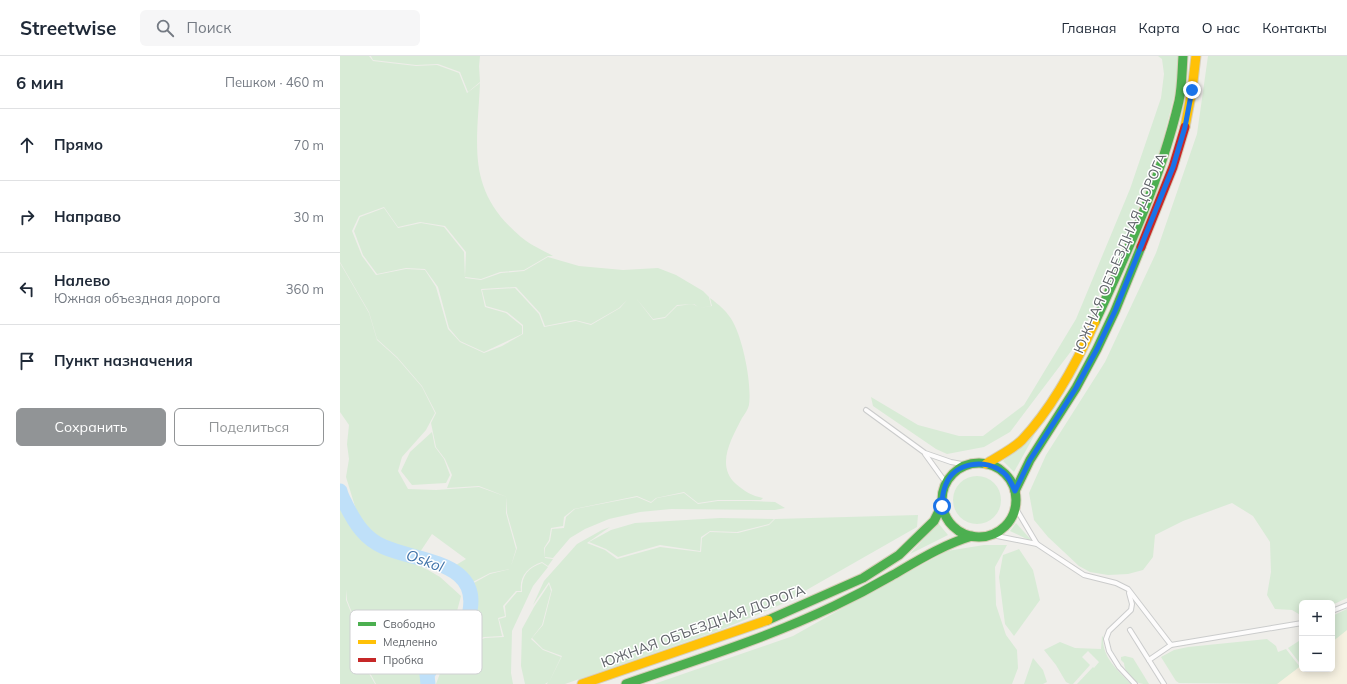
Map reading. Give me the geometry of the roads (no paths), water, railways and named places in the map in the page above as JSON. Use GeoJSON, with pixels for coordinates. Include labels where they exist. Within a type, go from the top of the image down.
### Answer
{"type":"FeatureCollection","features":[{"type":"Feature","properties":{"kind":"main road","name":"ЮЖНАЯ ОБЪЕЗДНАЯ ДОРОГА"},"geometry":{"type":"LineString","coordinates":[[986,464],[1021,440],[1046,410],[1081,352],[1120,266],[1151,191],[1165,150],[1179,100],[1184,56]]}},
{"type":"Feature","properties":{"kind":"main road","name":"ЮЖНАЯ ОБЪЕЗДНАЯ ДОРОГА"},"geometry":{"type":"LineString","coordinates":[[1015,491],[1030,460],[1080,381],[1097,349],[1118,303],[1173,167],[1185,127],[1192,90],[1196,56]]}},
{"type":"Feature","properties":{"kind":"main road"},"geometry":{"type":"LineString","coordinates":[[976,463],[986,464],[996,467],[1011,481],[1015,491],[1015,507],[1007,524],[1000,530],[992,535],[972,536],[961,532],[952,526],[942,506],[942,494],[946,483],[959,469],[976,463]]}},
{"type":"Feature","properties":{"kind":"main road","name":"ЮЖНАЯ ОБЪЕЗДНАЯ ДОРОГА"},"geometry":{"type":"LineString","coordinates":[[582,684],[603,681],[655,660],[767,621],[863,578],[898,556],[934,521],[942,506]]}},
{"type":"Feature","properties":{"kind":"main road","name":"ЮЖНАЯ ОБЪЕЗДНАЯ ДОРОГА"},"geometry":{"type":"LineString","coordinates":[[626,684],[771,633],[811,616],[877,584],[941,547],[956,540],[972,536]]}},
{"type":"Feature","properties":{"kind":"lane"},"geometry":{"type":"LineString","coordinates":[[866,410],[925,453],[951,462],[967,465]]}},
{"type":"Feature","properties":{"kind":"lane"},"geometry":{"type":"LineString","coordinates":[[925,453],[946,483]]}},
{"type":"Feature","properties":{"kind":"lane"},"geometry":{"type":"LineString","coordinates":[[1015,507],[1037,544]]}},
{"type":"Feature","properties":{"kind":"lane"},"geometry":{"type":"LineString","coordinates":[[992,535],[1037,544],[1084,575],[1116,583],[1128,589],[1171,645]]}},
{"type":"Feature","properties":{"kind":"lane"},"geometry":{"type":"LineString","coordinates":[[1128,589],[1132,604],[1131,610],[1109,631],[1106,639],[1109,651],[1118,667],[1135,684]]}},
{"type":"Feature","properties":{"kind":"lane"},"geometry":{"type":"LineString","coordinates":[[1335,610],[1347,605]]}},
{"type":"Feature","properties":{"kind":"lane"},"geometry":{"type":"LineString","coordinates":[[1149,660],[1171,645],[1299,624]]}},
{"type":"Feature","properties":{"kind":"lane"},"geometry":{"type":"LineString","coordinates":[[1130,630],[1164,684]]}},
{"type":"Feature","properties":{"kind":"waterway","name":"Oskol"},"geometry":{"type":"LineString","coordinates":[[340,491],[353,518],[361,530],[371,540],[384,547],[447,568],[460,576],[468,587],[471,602],[469,610]]}},
{"type":"Feature","properties":{"kind":"waterway","name":"Oskol"},"geometry":{"type":"LineString","coordinates":[[428,674],[428,684]]}}]}
